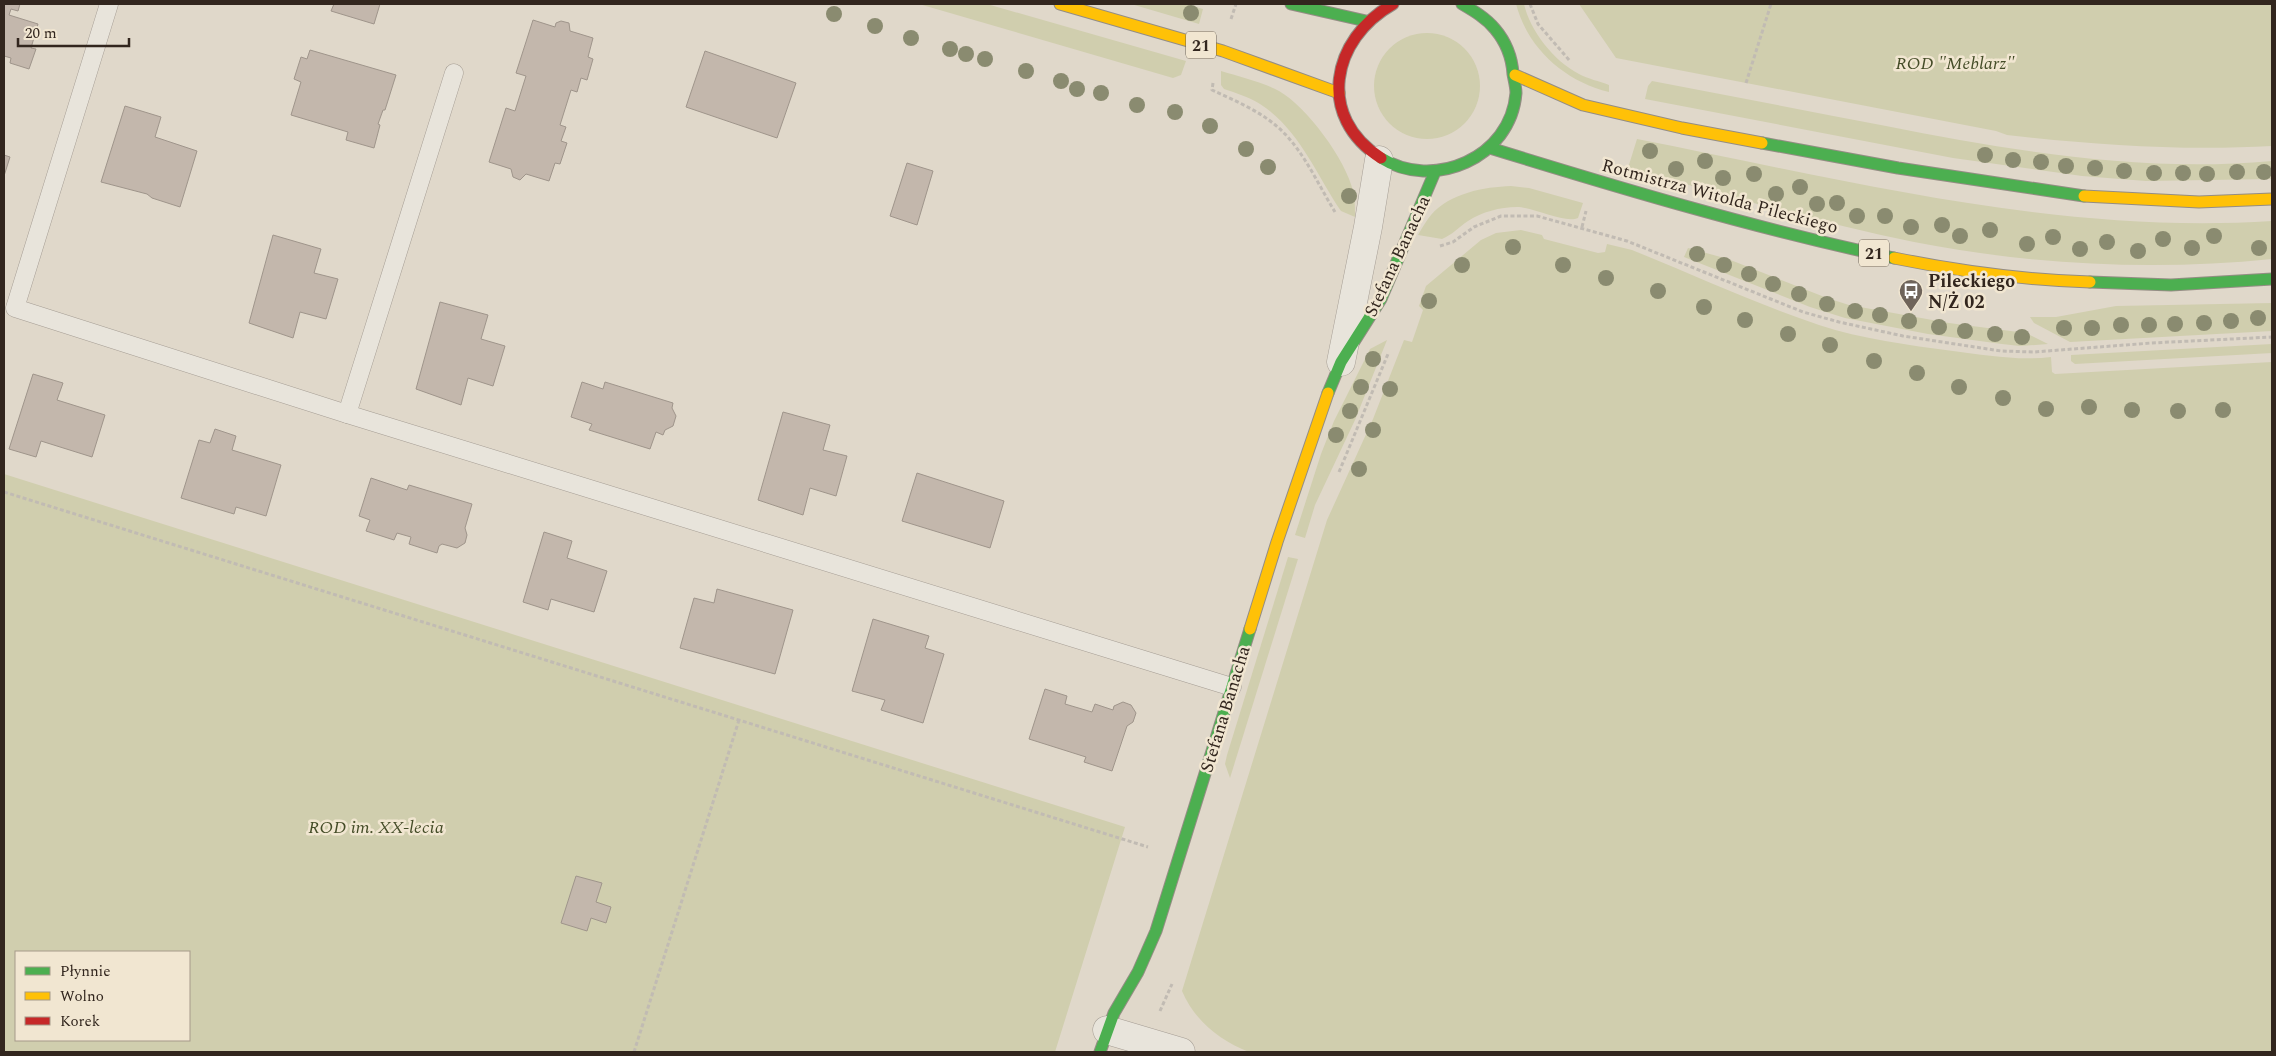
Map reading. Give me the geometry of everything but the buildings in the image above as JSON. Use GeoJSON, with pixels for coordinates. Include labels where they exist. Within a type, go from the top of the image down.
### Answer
{"type":"FeatureCollection","features":[{"type":"Feature","properties":{"kind":"main road","name":"21"},"geometry":{"type":"LineString","coordinates":[[1060,4],[1223,50],[1338,93]]}},
{"type":"Feature","properties":{"kind":"main road"},"geometry":{"type":"LineString","coordinates":[[1291,4],[1366,21]]}},
{"type":"Feature","properties":{"kind":"main road"},"geometry":{"type":"LineString","coordinates":[[1393,4],[1380,10],[1366,21],[1350,42],[1340,67],[1338,93],[1345,119],[1358,142],[1378,160],[1405,171],[1434,174],[1454,170],[1473,161],[1490,148],[1506,127],[1514,102],[1515,75],[1507,46],[1490,12],[1462,4]]}},
{"type":"Feature","properties":{"kind":"main road"},"geometry":{"type":"LineString","coordinates":[[1515,75],[1583,105],[1682,128],[1898,168],[2074,195],[2199,202],[2272,200]]}},
{"type":"Feature","properties":{"kind":"main road","name":"Rotmistrza Witolda Pileckiego"},"geometry":{"type":"LineString","coordinates":[[1490,148],[1614,186],[1820,242],[1934,266],[2057,281],[2170,284],[2272,279]]}},
{"type":"Feature","properties":{"kind":"main road","name":"Stefana Banacha"},"geometry":{"type":"LineString","coordinates":[[1104,1041],[1118,1006],[1147,954],[1180,856],[1307,452],[1341,362],[1381,299],[1434,174]]}},
{"type":"Feature","properties":{"kind":"street","name":"Stefana Banacha"},"geometry":{"type":"LineString","coordinates":[[1341,362],[1368,227],[1378,160]]}},
{"type":"Feature","properties":{"kind":"street"},"geometry":{"type":"LineString","coordinates":[[1104,1041],[1181,1052]]}},
{"type":"Feature","properties":{"kind":"lane"},"geometry":{"type":"LineString","coordinates":[[109,4],[15,308],[347,414],[1232,687]]}},
{"type":"Feature","properties":{"kind":"lane"},"geometry":{"type":"LineString","coordinates":[[347,414],[454,73]]}},
{"type":"Feature","properties":{"kind":"path"},"geometry":{"type":"LineString","coordinates":[[1530,4],[1538,24],[1547,37],[1572,63]]}},
{"type":"Feature","properties":{"kind":"path"},"geometry":{"type":"LineString","coordinates":[[1746,83],[1771,4]]}},
{"type":"Feature","properties":{"kind":"path"},"geometry":{"type":"LineString","coordinates":[[1214,81],[1212,90],[1247,106],[1284,132],[1299,152],[1335,212],[1341,217]]}},
{"type":"Feature","properties":{"kind":"path"},"geometry":{"type":"LineString","coordinates":[[1582,228],[1588,204]]}},
{"type":"Feature","properties":{"kind":"path"},"geometry":{"type":"LineString","coordinates":[[1434,245],[1443,246],[1453,242],[1474,227],[1501,216],[1537,216],[1627,242],[1803,312],[1902,336],[2001,351],[2034,352],[2151,343],[2272,337]]}},
{"type":"Feature","properties":{"kind":"path"},"geometry":{"type":"LineString","coordinates":[[4,492],[1180,856]]}},
{"type":"Feature","properties":{"kind":"path"},"geometry":{"type":"LineString","coordinates":[[634,1052],[738,720]]}},
{"type":"Feature","properties":{"kind":"green space"},"geometry":{"type":"Polygon","coordinates":[[[919,4],[987,4],[1186,61],[1181,75],[1173,78],[919,4]]]}},
{"type":"Feature","properties":{"kind":"green space"},"geometry":{"type":"Polygon","coordinates":[[[1131,4],[1185,4],[1203,9],[1199,24],[1131,4]]]}},
{"type":"Feature","properties":{"kind":"green space"},"geometry":{"type":"Polygon","coordinates":[[[1516,4],[1524,4],[1537,35],[1552,53],[1582,76],[1609,85],[1609,92],[1578,80],[1550,61],[1529,35],[1516,4]]]}},
{"type":"Feature","properties":{"kind":"green space","name":"ROD \"Meblarz\""},"geometry":{"type":"Polygon","coordinates":[[[1579,4],[2272,4],[2272,146],[2205,148],[2139,146],[2007,135],[1996,131],[1616,58],[1579,4]]]}},
{"type":"Feature","properties":{"kind":"green space"},"geometry":{"type":"Polygon","coordinates":[[[1427,33],[1447,37],[1465,48],[1476,66],[1480,86],[1476,106],[1465,124],[1447,135],[1427,139],[1407,135],[1389,124],[1378,106],[1374,86],[1378,66],[1389,48],[1407,37],[1427,33]]]}},
{"type":"Feature","properties":{"kind":"green space"},"geometry":{"type":"Polygon","coordinates":[[[1221,71],[1258,82],[1279,91],[1313,121],[1334,150],[1349,178],[1354,194],[1355,217],[1341,211],[1306,153],[1286,126],[1260,104],[1224,89],[1221,85],[1221,71]]]}},
{"type":"Feature","properties":{"kind":"green space"},"geometry":{"type":"Polygon","coordinates":[[[1652,81],[1982,144],[2030,151],[2126,162],[2223,164],[2272,161],[2272,179],[2146,181],[2082,176],[1953,158],[1645,99],[1648,86],[1652,81]]]}},
{"type":"Feature","properties":{"kind":"green space"},"geometry":{"type":"Polygon","coordinates":[[[1637,139],[1873,187],[2032,212],[2112,220],[2192,223],[2272,221],[2272,259],[2183,265],[2093,264],[2003,256],[1914,242],[1806,217],[1628,168],[1637,139]]]}},
{"type":"Feature","properties":{"kind":"green space"},"geometry":{"type":"Polygon","coordinates":[[[1511,186],[1529,188],[1583,203],[1578,218],[1565,219],[1524,208],[1511,207],[1479,215],[1442,239],[1418,235],[1431,215],[1448,201],[1479,190],[1511,186]]]}},
{"type":"Feature","properties":{"kind":"green space"},"geometry":{"type":"Polygon","coordinates":[[[1521,230],[1542,235],[1544,239],[1598,253],[1605,252],[1607,244],[1632,250],[1772,308],[1819,325],[1868,338],[1989,356],[2014,358],[2051,357],[2052,372],[2055,374],[2272,362],[2272,1052],[1249,1052],[1228,1042],[1201,1020],[1187,1002],[1182,991],[1327,520],[1373,419],[1404,340],[1412,342],[1423,310],[1419,306],[1426,286],[1481,240],[1496,233],[1521,230]]]}},
{"type":"Feature","properties":{"kind":"green space"},"geometry":{"type":"Polygon","coordinates":[[[1688,248],[1728,259],[1849,305],[1949,323],[2026,333],[2048,344],[2020,346],[2002,344],[1928,334],[1845,318],[1810,307],[1684,257],[1688,248]]]}},
{"type":"Feature","properties":{"kind":"green space"},"geometry":{"type":"Polygon","coordinates":[[[2272,303],[2272,331],[2070,342],[2034,323],[2030,317],[2056,317],[2116,306],[2272,303]]]}},
{"type":"Feature","properties":{"kind":"green space"},"geometry":{"type":"Polygon","coordinates":[[[1387,340],[1355,420],[1315,505],[1305,538],[1295,535],[1321,454],[1334,421],[1370,349],[1387,340]]]}},
{"type":"Feature","properties":{"kind":"green space"},"geometry":{"type":"Polygon","coordinates":[[[2272,344],[2272,353],[2075,364],[2071,361],[2071,355],[2272,344]]]}},
{"type":"Feature","properties":{"kind":"green space","name":"ROD im. XX-lecia"},"geometry":{"type":"Polygon","coordinates":[[[4,474],[1125,827],[1055,1052],[4,1052],[4,474]]]}},
{"type":"Feature","properties":{"kind":"green space"},"geometry":{"type":"Polygon","coordinates":[[[1288,557],[1298,559],[1230,778],[1225,764],[1227,755],[1288,557]]]}},
{"type":"Feature","properties":{"kind":"traffic: fast"},"geometry":{"type":"LineString","coordinates":[[1291,4],[1366,21]]}},
{"type":"Feature","properties":{"kind":"traffic: fast"},"geometry":{"type":"LineString","coordinates":[[1381,158],[1402,167],[1423,171],[1445,169],[1466,162],[1485,151],[1500,135],[1511,116],[1516,91],[1508,50],[1499,34],[1491,25],[1480,15],[1462,4]]}},
{"type":"Feature","properties":{"kind":"traffic: fast"},"geometry":{"type":"LineString","coordinates":[[1762,143],[1898,168],[2084,196]]}},
{"type":"Feature","properties":{"kind":"traffic: fast"},"geometry":{"type":"LineString","coordinates":[[1490,148],[1741,221],[1894,258]]}},
{"type":"Feature","properties":{"kind":"traffic: fast"},"geometry":{"type":"LineString","coordinates":[[1328,393],[1341,362],[1381,299],[1434,174]]}},
{"type":"Feature","properties":{"kind":"traffic: fast"},"geometry":{"type":"LineString","coordinates":[[2090,282],[2171,285],[2272,279]]}},
{"type":"Feature","properties":{"kind":"traffic: fast"},"geometry":{"type":"LineString","coordinates":[[1100,1052],[1114,1013],[1138,972],[1156,931],[1250,629]]}},
{"type":"Feature","properties":{"kind":"traffic: slow"},"geometry":{"type":"LineString","coordinates":[[1060,4],[1223,51],[1339,93]]}},
{"type":"Feature","properties":{"kind":"traffic: slow"},"geometry":{"type":"LineString","coordinates":[[1515,75],[1583,105],[1682,128],[1762,143]]}},
{"type":"Feature","properties":{"kind":"traffic: slow"},"geometry":{"type":"LineString","coordinates":[[2084,196],[2199,202],[2272,199]]}},
{"type":"Feature","properties":{"kind":"traffic: slow"},"geometry":{"type":"LineString","coordinates":[[1894,258],[1992,274],[2090,282]]}},
{"type":"Feature","properties":{"kind":"traffic: slow"},"geometry":{"type":"LineString","coordinates":[[1250,629],[1277,542],[1328,393]]}},
{"type":"Feature","properties":{"kind":"traffic: jam"},"geometry":{"type":"LineString","coordinates":[[1381,158],[1360,141],[1347,122],[1340,100],[1339,79],[1345,57],[1356,37],[1372,19],[1393,4]]}},
{"type":"Feature","properties":{"kind":"place","name":"Pileckiego N/Ż 02"},"geometry":{"type":"Point","coordinates":[1911,312]}}]}
